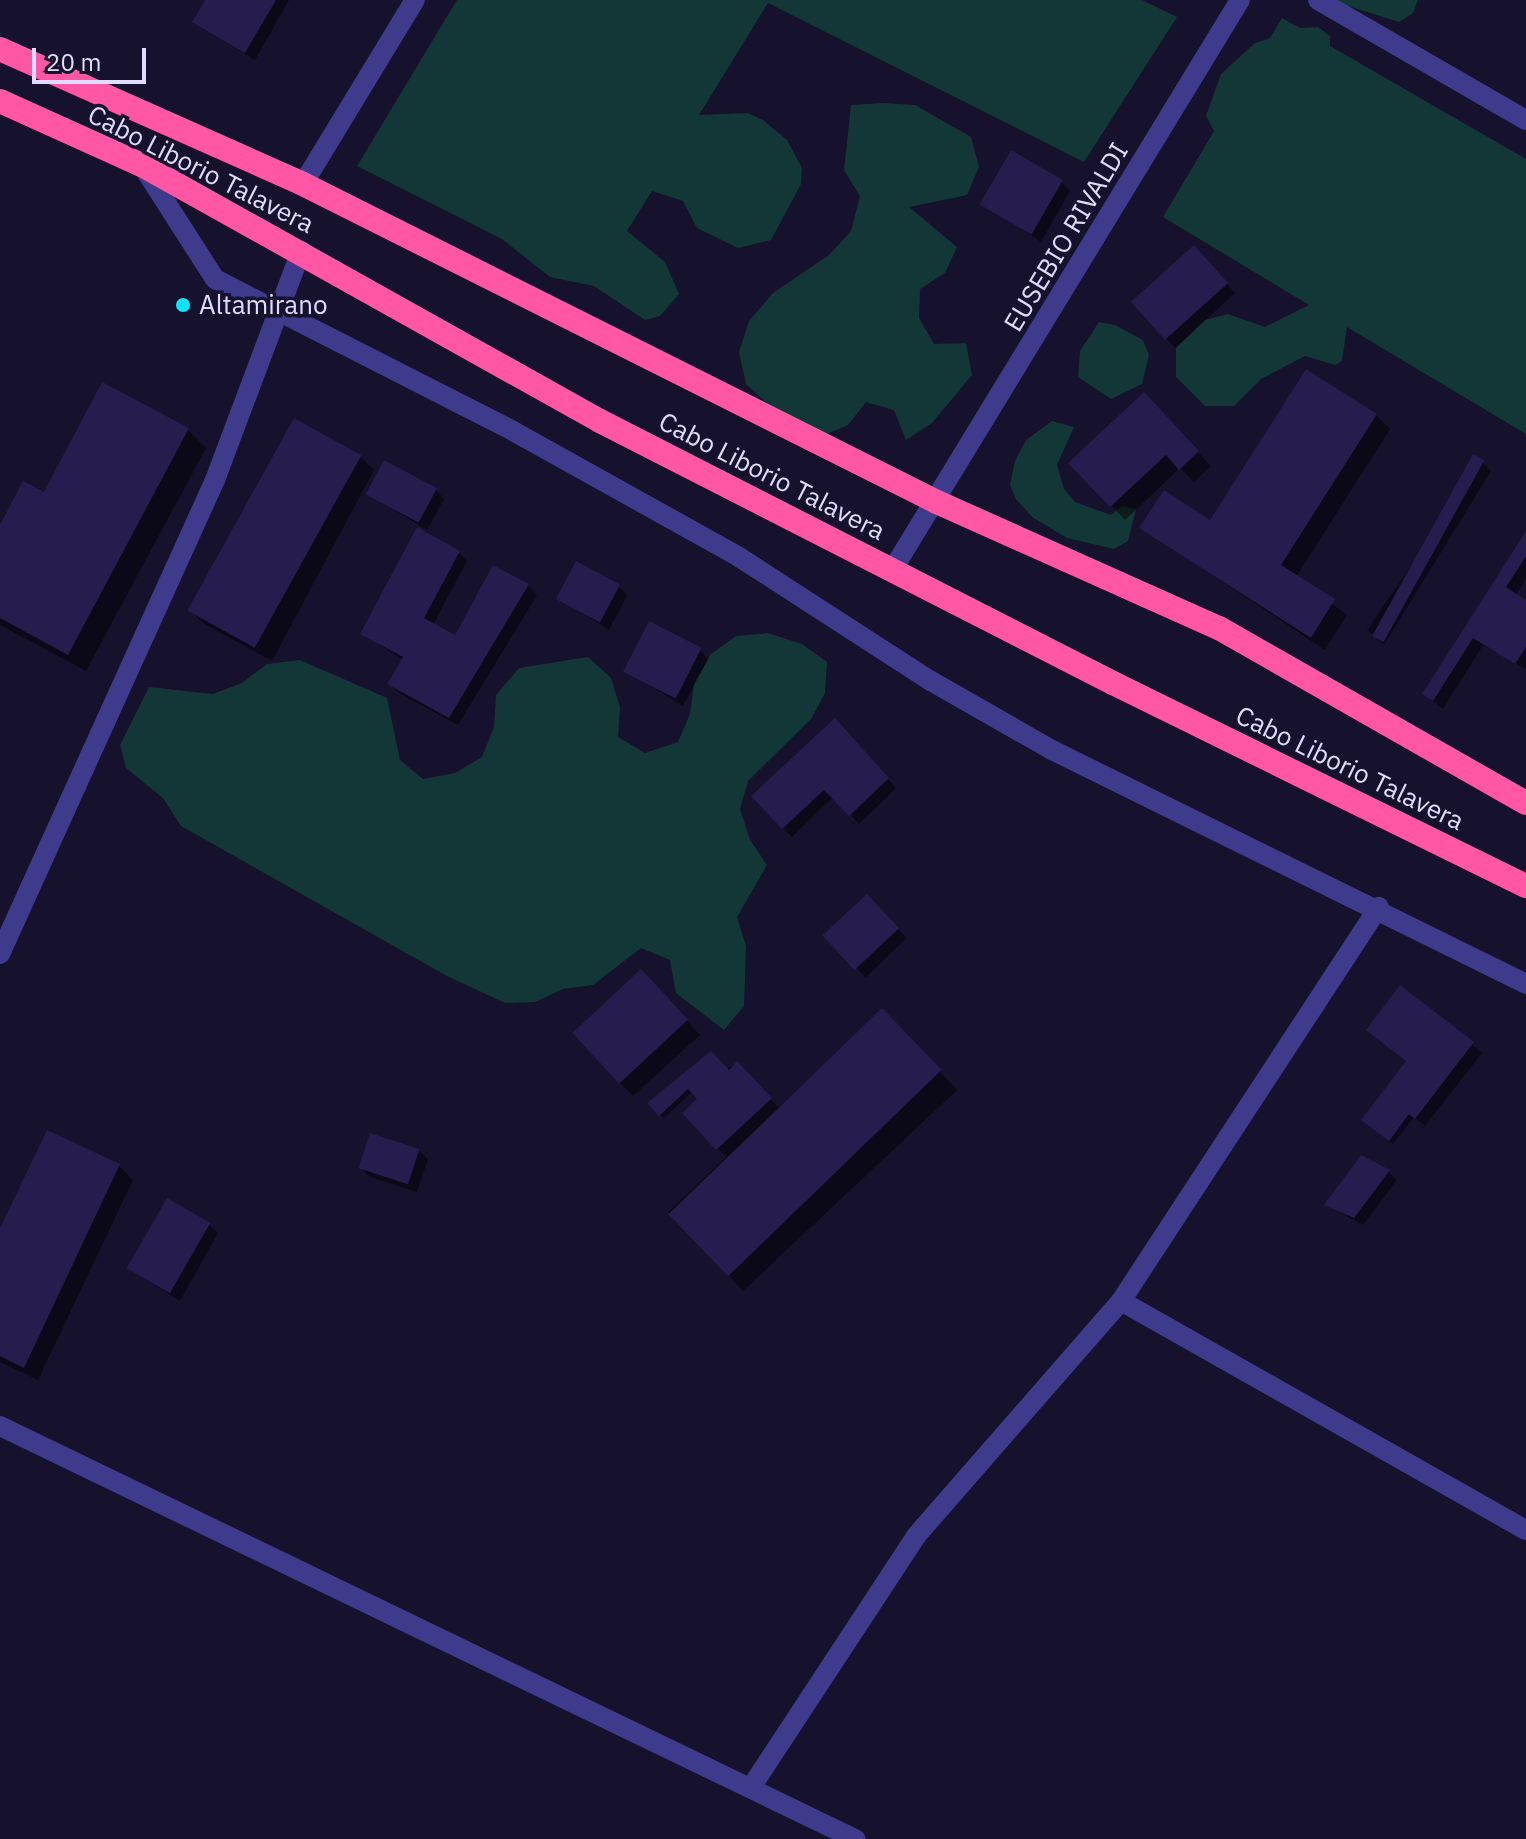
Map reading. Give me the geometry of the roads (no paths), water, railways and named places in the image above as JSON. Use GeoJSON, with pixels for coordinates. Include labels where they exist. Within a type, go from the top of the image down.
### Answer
{"type":"FeatureCollection","features":[{"type":"Feature","properties":{"kind":"highway","name":"Cabo Liborio Talavera"},"geometry":{"type":"LineString","coordinates":[[0,49],[303,184],[937,502],[1219,628],[1524,798]]}},
{"type":"Feature","properties":{"kind":"highway","name":"Cabo Liborio Talavera"},"geometry":{"type":"LineString","coordinates":[[0,101],[142,165],[301,251],[600,421],[1526,886]]}},
{"type":"Feature","properties":{"kind":"street"},"geometry":{"type":"LineString","coordinates":[[303,184],[415,0]]}},
{"type":"Feature","properties":{"kind":"street","name":"EUSEBIO RIVALDI"},"geometry":{"type":"LineString","coordinates":[[893,569],[937,502],[1240,0]]}},
{"type":"Feature","properties":{"kind":"street"},"geometry":{"type":"LineString","coordinates":[[1318,0],[1526,120]]}},
{"type":"Feature","properties":{"kind":"street"},"geometry":{"type":"LineString","coordinates":[[142,165],[215,279],[513,431],[739,557],[931,681],[1052,750],[1379,907],[1526,984]]}},
{"type":"Feature","properties":{"kind":"street"},"geometry":{"type":"LineString","coordinates":[[0,954],[215,480],[301,251]]}},
{"type":"Feature","properties":{"kind":"street"},"geometry":{"type":"LineString","coordinates":[[752,1786],[916,1536],[1121,1301],[1379,907]]}},
{"type":"Feature","properties":{"kind":"street"},"geometry":{"type":"LineString","coordinates":[[1121,1301],[1526,1530]]}},
{"type":"Feature","properties":{"kind":"street"},"geometry":{"type":"LineString","coordinates":[[0,1426],[752,1786],[855,1839]]}},
{"type":"Feature","properties":{"kind":"place","name":"Altamirano"},"geometry":{"type":"Point","coordinates":[183,305]}}]}
